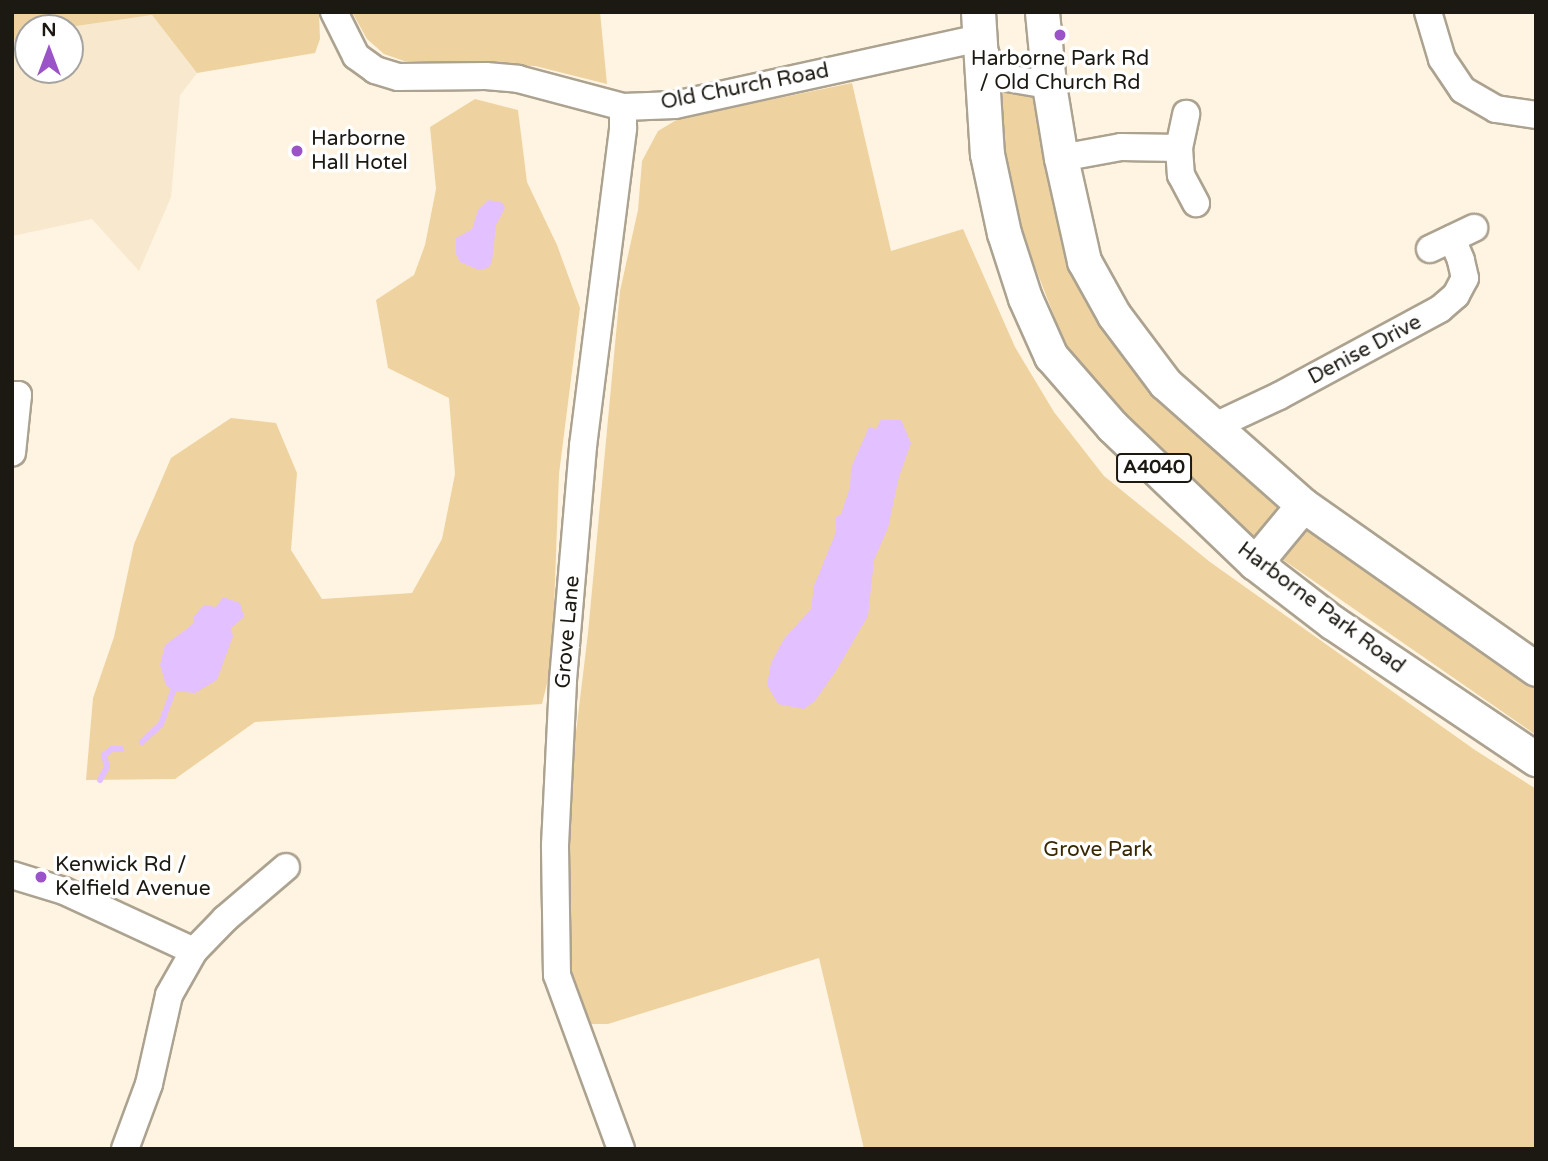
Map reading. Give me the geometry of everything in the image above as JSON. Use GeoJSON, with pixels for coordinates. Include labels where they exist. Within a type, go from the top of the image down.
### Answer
{"type":"FeatureCollection","features":[{"type":"Feature","properties":{"kind":"main road"},"geometry":{"type":"LineString","coordinates":[[1042,12],[1049,85],[1061,158],[1084,261],[1114,315],[1165,383],[1303,505],[1536,669]]}},
{"type":"Feature","properties":{"kind":"main road","name":"Harborne Park Road"},"geometry":{"type":"LineString","coordinates":[[983,21],[987,154],[1002,220],[1025,298],[1051,356],[1112,426],[1255,563],[1332,622],[1536,759]]}},
{"type":"Feature","properties":{"kind":"main road"},"geometry":{"type":"LineString","coordinates":[[1255,563],[1303,505]]}},
{"type":"Feature","properties":{"kind":"street","name":"Old Church Road"},"geometry":{"type":"LineString","coordinates":[[334,12],[356,56],[375,70],[398,78],[486,76],[518,79],[623,107],[675,105],[983,21]]}},
{"type":"Feature","properties":{"kind":"street"},"geometry":{"type":"LineString","coordinates":[[1428,12],[1442,60],[1463,90],[1496,109],[1536,115]]}},
{"type":"Feature","properties":{"kind":"street"},"geometry":{"type":"LineString","coordinates":[[983,21],[995,76],[1049,85]]}},
{"type":"Feature","properties":{"kind":"street","name":"Grove Lane"},"geometry":{"type":"LineString","coordinates":[[621,1149],[557,975],[555,845],[563,680],[583,446],[623,128],[623,107]]}},
{"type":"Feature","properties":{"kind":"street"},"geometry":{"type":"LineString","coordinates":[[1186,114],[1179,148],[1181,175],[1196,203]]}},
{"type":"Feature","properties":{"kind":"street"},"geometry":{"type":"LineString","coordinates":[[1061,158],[1121,147],[1179,148]]}},
{"type":"Feature","properties":{"kind":"street","name":"Denise Drive"},"geometry":{"type":"LineString","coordinates":[[1215,426],[1440,309],[1457,295],[1465,278],[1452,239]]}},
{"type":"Feature","properties":{"kind":"street"},"geometry":{"type":"LineString","coordinates":[[12,395],[18,395],[12,453]]}},
{"type":"Feature","properties":{"kind":"street"},"geometry":{"type":"LineString","coordinates":[[125,1149],[149,1084],[169,995],[194,951],[225,919],[286,867]]}},
{"type":"Feature","properties":{"kind":"street"},"geometry":{"type":"LineString","coordinates":[[12,875],[64,891],[194,951]]}},
{"type":"Feature","properties":{"kind":"shaded area"},"geometry":{"type":"Polygon","coordinates":[[[152,15],[197,73],[180,95],[171,197],[139,271],[92,219],[12,236],[12,41],[14,84],[84,84],[84,25],[152,15]]]}},
{"type":"Feature","properties":{"kind":"shaded area"},"geometry":{"type":"Polygon","coordinates":[[[489,200],[503,203],[505,208],[496,225],[492,262],[488,268],[479,270],[460,262],[456,254],[456,238],[472,229],[478,210],[489,200]]]}},
{"type":"Feature","properties":{"kind":"shaded area"},"geometry":{"type":"Polygon","coordinates":[[[881,420],[901,420],[911,443],[899,477],[888,528],[874,560],[868,616],[815,701],[804,709],[778,704],[767,685],[771,663],[784,639],[811,609],[814,586],[836,532],[836,517],[841,514],[850,487],[851,468],[869,427],[876,429],[881,420]]]}},
{"type":"Feature","properties":{"kind":"shaded area"},"geometry":{"type":"Polygon","coordinates":[[[223,597],[240,603],[244,617],[231,628],[233,636],[217,680],[195,693],[173,691],[166,685],[160,665],[165,645],[193,624],[194,616],[204,605],[216,607],[223,597]]]}},
{"type":"Feature","properties":{"kind":"green space"},"geometry":{"type":"Polygon","coordinates":[[[12,12],[319,12],[320,39],[315,53],[197,73],[152,15],[84,25],[84,14],[14,14],[12,41],[12,12]]]}},
{"type":"Feature","properties":{"kind":"green space"},"geometry":{"type":"Polygon","coordinates":[[[352,12],[600,12],[607,84],[535,66],[404,61],[384,54],[367,39],[352,12]]]}},
{"type":"Feature","properties":{"kind":"green space","name":"Grove Park"},"geometry":{"type":"Polygon","coordinates":[[[852,83],[891,251],[963,229],[1015,347],[1054,412],[1104,476],[1210,562],[1475,750],[1536,789],[1536,1149],[864,1149],[819,958],[608,1024],[591,1024],[578,1007],[568,978],[568,798],[588,633],[620,291],[638,210],[642,161],[658,131],[678,119],[852,83]]]}},
{"type":"Feature","properties":{"kind":"green space"},"geometry":{"type":"Polygon","coordinates":[[[994,88],[1040,94],[1073,259],[1321,529],[1536,687],[1536,735],[1253,539],[1158,457],[1067,349],[1012,208],[994,88]]]}},
{"type":"Feature","properties":{"kind":"green space"},"geometry":{"type":"Polygon","coordinates":[[[475,99],[518,110],[527,182],[557,245],[580,308],[559,474],[552,663],[542,704],[255,722],[175,779],[86,780],[93,698],[114,637],[134,544],[171,458],[231,418],[276,423],[297,473],[291,550],[322,599],[412,593],[442,539],[455,474],[449,398],[388,368],[376,300],[414,275],[425,245],[436,189],[430,127],[475,99]]]}},
{"type":"Feature","properties":{"kind":"waterway"},"geometry":{"type":"LineString","coordinates":[[142,742],[161,724],[173,691]]}},
{"type":"Feature","properties":{"kind":"waterway"},"geometry":{"type":"LineString","coordinates":[[100,780],[107,767],[104,755],[112,749],[121,749]]}},
{"type":"Feature","properties":{"kind":"place","name":"Harborne Park Rd / Old Church Rd"},"geometry":{"type":"Point","coordinates":[1060,35]}},
{"type":"Feature","properties":{"kind":"place","name":"Harborne Hall Hotel"},"geometry":{"type":"Point","coordinates":[297,151]}},
{"type":"Feature","properties":{"kind":"place","name":"Kenwick Rd / Kelfield Avenue"},"geometry":{"type":"Point","coordinates":[41,877]}}]}
